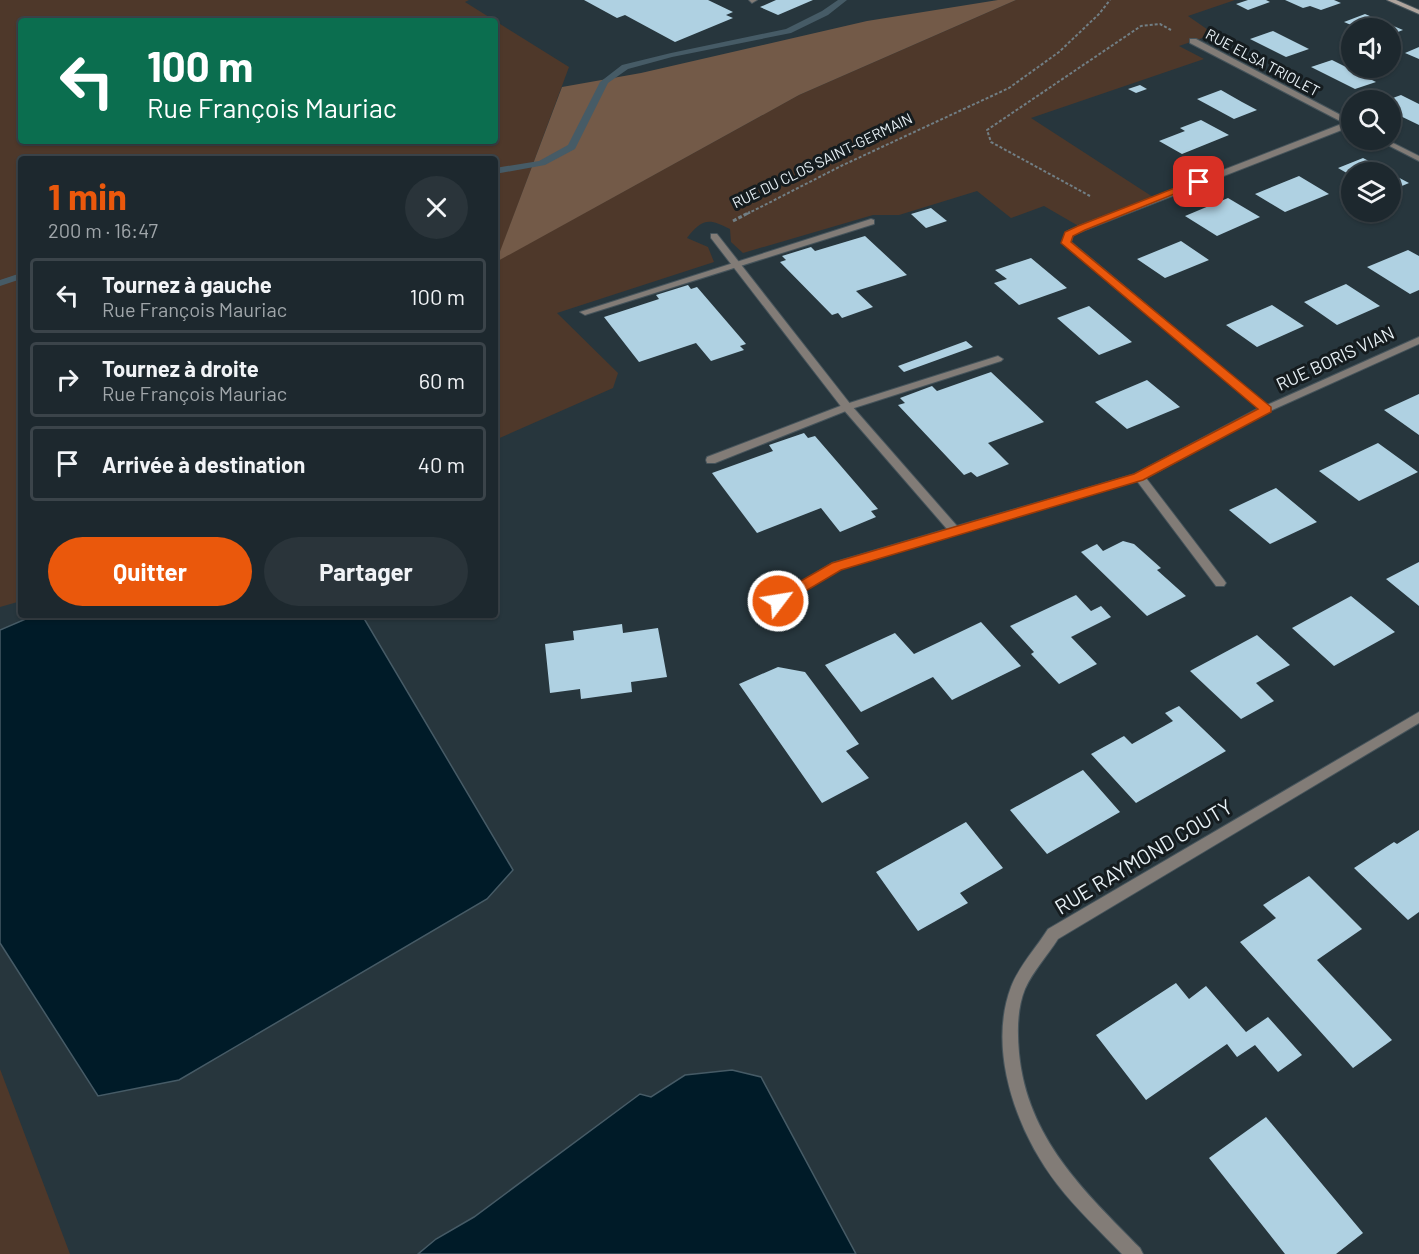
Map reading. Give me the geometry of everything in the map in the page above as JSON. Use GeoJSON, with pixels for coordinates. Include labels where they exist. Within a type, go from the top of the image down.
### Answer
{"type":"FeatureCollection","features":[{"type":"Feature","properties":{"kind":"main road"},"geometry":{"type":"LineString","coordinates":[[1390,0],[1419,12]]}},
{"type":"Feature","properties":{"kind":"street","name":"RUE ELSA TRIOLET"},"geometry":{"type":"LineString","coordinates":[[1193,41],[1341,118]]}},
{"type":"Feature","properties":{"kind":"street"},"geometry":{"type":"LineString","coordinates":[[1266,410],[1066,243],[1069,234],[1341,127]]}},
{"type":"Feature","properties":{"kind":"street"},"geometry":{"type":"LineString","coordinates":[[1401,150],[1419,159]]}},
{"type":"Feature","properties":{"kind":"street"},"geometry":{"type":"LineString","coordinates":[[585,312],[871,222]]}},
{"type":"Feature","properties":{"kind":"street"},"geometry":{"type":"LineString","coordinates":[[714,236],[847,407],[954,530]]}},
{"type":"Feature","properties":{"kind":"street","name":"RUE BORIS VIAN"},"geometry":{"type":"LineString","coordinates":[[778,601],[836,566],[1139,477],[1266,410],[1419,340]]}},
{"type":"Feature","properties":{"kind":"street"},"geometry":{"type":"LineString","coordinates":[[711,460],[847,407],[998,360]]}},
{"type":"Feature","properties":{"kind":"street"},"geometry":{"type":"LineString","coordinates":[[1139,477],[1220,583]]}},
{"type":"Feature","properties":{"kind":"street","name":"RUE RAYMOND COUTY"},"geometry":{"type":"LineString","coordinates":[[1134,1254],[1061,1177],[1029,1123],[1011,1057],[1011,1017],[1018,988],[1053,934],[1419,717]]}},
{"type":"Feature","properties":{"kind":"path","name":"RUE DU CLOS SAINT-GERMAIN"},"geometry":{"type":"LineString","coordinates":[[714,236],[731,229],[730,222],[840,166],[1009,88],[1059,52],[1110,0]]}},
{"type":"Feature","properties":{"kind":"path"},"geometry":{"type":"LineString","coordinates":[[1120,213],[991,142],[987,130],[1141,26],[1160,24],[1193,41]]}},
{"type":"Feature","properties":{"kind":"shaded area"},"geometry":{"type":"Polygon","coordinates":[[[0,0],[469,0],[465,2],[491,18],[18,18],[18,144],[498,144],[498,23],[569,67],[498,258],[498,156],[18,156],[18,602],[0,607],[0,0]]]}},
{"type":"Feature","properties":{"kind":"shaded area"},"geometry":{"type":"Polygon","coordinates":[[[998,0],[1016,0],[799,95],[498,261],[562,87],[641,73],[867,21],[998,0]]]}},
{"type":"Feature","properties":{"kind":"shaded area"},"geometry":{"type":"Polygon","coordinates":[[[1016,0],[1235,0],[1188,16],[1214,34],[1179,46],[1204,59],[1031,118],[1156,199],[1082,228],[1044,206],[1011,218],[977,191],[899,215],[873,215],[743,253],[731,242],[730,229],[717,223],[702,223],[687,238],[708,247],[714,262],[557,313],[618,373],[613,388],[498,439],[498,260],[799,95],[1016,0]]]}},
{"type":"Feature","properties":{"kind":"shaded area"},"geometry":{"type":"Polygon","coordinates":[[[0,1069],[70,1254],[0,1254],[0,1069]]]}},
{"type":"Feature","properties":{"kind":"water"},"geometry":{"type":"Polygon","coordinates":[[[28,618],[364,618],[513,870],[487,899],[179,1080],[98,1096],[0,943],[0,630],[28,618]]]}},
{"type":"Feature","properties":{"kind":"water"},"geometry":{"type":"Polygon","coordinates":[[[732,1070],[761,1077],[856,1254],[418,1254],[436,1239],[474,1217],[640,1094],[651,1097],[685,1075],[732,1070]]]}},
{"type":"Feature","properties":{"kind":"building"},"geometry":{"type":"Polygon","coordinates":[[[584,0],[708,0],[733,12],[726,15],[733,18],[675,42],[625,15],[617,18],[584,0]]]}},
{"type":"Feature","properties":{"kind":"building"},"geometry":{"type":"Polygon","coordinates":[[[776,0],[813,0],[778,15],[760,7],[776,0]]]}},
{"type":"Feature","properties":{"kind":"building"},"geometry":{"type":"Polygon","coordinates":[[[1248,0],[1270,2],[1248,10],[1236,4],[1248,0]]]}},
{"type":"Feature","properties":{"kind":"building"},"geometry":{"type":"Polygon","coordinates":[[[1285,0],[1334,0],[1341,3],[1321,10],[1310,6],[1303,8],[1285,0]]]}},
{"type":"Feature","properties":{"kind":"building"},"geometry":{"type":"Polygon","coordinates":[[[1365,14],[1374,18],[1354,18],[1365,14]]]}},
{"type":"Feature","properties":{"kind":"building"},"geometry":{"type":"Polygon","coordinates":[[[1273,31],[1309,49],[1286,57],[1250,39],[1273,31]]]}},
{"type":"Feature","properties":{"kind":"building"},"geometry":{"type":"Polygon","coordinates":[[[1419,47],[1419,59],[1405,53],[1419,47]]]}},
{"type":"Feature","properties":{"kind":"building"},"geometry":{"type":"Polygon","coordinates":[[[1332,60],[1341,64],[1341,78],[1368,78],[1376,82],[1355,89],[1311,67],[1332,60]]]}},
{"type":"Feature","properties":{"kind":"building"},"geometry":{"type":"Polygon","coordinates":[[[1140,85],[1147,89],[1136,93],[1128,89],[1140,85]]]}},
{"type":"Feature","properties":{"kind":"building"},"geometry":{"type":"Polygon","coordinates":[[[1221,90],[1257,110],[1234,119],[1197,99],[1221,90]]]}},
{"type":"Feature","properties":{"kind":"building"},"geometry":{"type":"Polygon","coordinates":[[[1401,95],[1419,104],[1419,125],[1401,116],[1401,95]]]}},
{"type":"Feature","properties":{"kind":"building"},"geometry":{"type":"Polygon","coordinates":[[[1201,120],[1229,135],[1182,154],[1159,141],[1185,131],[1180,128],[1201,120]]]}},
{"type":"Feature","properties":{"kind":"building"},"geometry":{"type":"Polygon","coordinates":[[[1363,158],[1371,162],[1353,162],[1363,158]]]}},
{"type":"Feature","properties":{"kind":"building"},"geometry":{"type":"Polygon","coordinates":[[[1299,176],[1329,194],[1285,212],[1255,194],[1299,176]]]}},
{"type":"Feature","properties":{"kind":"building"},"geometry":{"type":"Polygon","coordinates":[[[1401,179],[1409,183],[1401,186],[1401,179]]]}},
{"type":"Feature","properties":{"kind":"building"},"geometry":{"type":"Polygon","coordinates":[[[1228,198],[1260,217],[1217,236],[1185,216],[1228,198]]]}},
{"type":"Feature","properties":{"kind":"building"},"geometry":{"type":"Polygon","coordinates":[[[931,208],[947,221],[926,228],[911,214],[931,208]]]}},
{"type":"Feature","properties":{"kind":"building"},"geometry":{"type":"Polygon","coordinates":[[[865,236],[907,275],[856,291],[873,307],[842,318],[838,313],[832,315],[780,262],[786,260],[782,256],[811,247],[815,251],[865,236]]]}},
{"type":"Feature","properties":{"kind":"building"},"geometry":{"type":"Polygon","coordinates":[[[1181,241],[1209,260],[1165,278],[1137,259],[1181,241]]]}},
{"type":"Feature","properties":{"kind":"building"},"geometry":{"type":"Polygon","coordinates":[[[1408,250],[1419,256],[1419,290],[1410,294],[1367,267],[1408,250]]]}},
{"type":"Feature","properties":{"kind":"building"},"geometry":{"type":"Polygon","coordinates":[[[1031,258],[1067,288],[1019,305],[994,283],[1007,279],[995,270],[1031,258]]]}},
{"type":"Feature","properties":{"kind":"building"},"geometry":{"type":"Polygon","coordinates":[[[1346,284],[1380,306],[1337,325],[1304,302],[1346,284]]]}},
{"type":"Feature","properties":{"kind":"building"},"geometry":{"type":"Polygon","coordinates":[[[688,285],[691,289],[697,287],[746,344],[740,346],[744,350],[711,361],[696,343],[639,362],[604,317],[659,299],[656,295],[688,285]]]}},
{"type":"Feature","properties":{"kind":"building"},"geometry":{"type":"Polygon","coordinates":[[[1272,305],[1304,326],[1257,347],[1226,325],[1272,305]]]}},
{"type":"Feature","properties":{"kind":"building"},"geometry":{"type":"Polygon","coordinates":[[[1089,306],[1132,342],[1099,355],[1057,318],[1089,306]]]}},
{"type":"Feature","properties":{"kind":"building"},"geometry":{"type":"Polygon","coordinates":[[[966,341],[973,347],[904,372],[898,366],[966,341]]]}},
{"type":"Feature","properties":{"kind":"building"},"geometry":{"type":"Polygon","coordinates":[[[991,372],[1044,422],[988,443],[1009,464],[977,477],[971,472],[964,475],[898,405],[905,403],[900,398],[932,386],[937,391],[991,372]]]}},
{"type":"Feature","properties":{"kind":"building"},"geometry":{"type":"Polygon","coordinates":[[[1147,380],[1180,407],[1127,429],[1095,402],[1147,380]]]}},
{"type":"Feature","properties":{"kind":"building"},"geometry":{"type":"Polygon","coordinates":[[[1419,394],[1419,435],[1384,410],[1419,394]]]}},
{"type":"Feature","properties":{"kind":"building"},"geometry":{"type":"Polygon","coordinates":[[[804,433],[808,438],[815,436],[878,509],[871,511],[876,517],[840,532],[821,508],[757,533],[712,473],[773,451],[769,445],[804,433]]]}},
{"type":"Feature","properties":{"kind":"building"},"geometry":{"type":"Polygon","coordinates":[[[1378,443],[1418,472],[1359,501],[1319,471],[1378,443]]]}},
{"type":"Feature","properties":{"kind":"building"},"geometry":{"type":"Polygon","coordinates":[[[1276,488],[1317,522],[1270,544],[1229,510],[1276,488]]]}},
{"type":"Feature","properties":{"kind":"building"},"geometry":{"type":"Polygon","coordinates":[[[1123,541],[1134,544],[1161,568],[1157,570],[1186,596],[1147,616],[1081,552],[1097,544],[1103,551],[1123,541]]]}},
{"type":"Feature","properties":{"kind":"building"},"geometry":{"type":"Polygon","coordinates":[[[1419,562],[1419,606],[1386,579],[1419,562]]]}},
{"type":"Feature","properties":{"kind":"building"},"geometry":{"type":"Polygon","coordinates":[[[1076,595],[1091,611],[1101,606],[1111,617],[1071,637],[1097,664],[1059,684],[1031,654],[1034,652],[1010,626],[1076,595]]]}},
{"type":"Feature","properties":{"kind":"building"},"geometry":{"type":"Polygon","coordinates":[[[1351,596],[1395,632],[1334,666],[1292,628],[1351,596]]]}},
{"type":"Feature","properties":{"kind":"building"},"geometry":{"type":"Polygon","coordinates":[[[981,622],[1021,666],[952,700],[933,677],[861,712],[825,665],[895,633],[914,654],[981,622]]]}},
{"type":"Feature","properties":{"kind":"building"},"geometry":{"type":"Polygon","coordinates":[[[622,624],[623,633],[658,628],[667,677],[631,682],[632,692],[581,699],[580,689],[550,693],[545,644],[574,640],[573,631],[622,624]]]}},
{"type":"Feature","properties":{"kind":"building"},"geometry":{"type":"Polygon","coordinates":[[[1257,635],[1290,665],[1256,683],[1274,701],[1241,719],[1190,671],[1257,635]]]}},
{"type":"Feature","properties":{"kind":"building"},"geometry":{"type":"Polygon","coordinates":[[[778,667],[805,672],[859,744],[846,751],[869,778],[822,803],[739,684],[778,667]]]}},
{"type":"Feature","properties":{"kind":"building"},"geometry":{"type":"Polygon","coordinates":[[[1179,706],[1226,751],[1136,803],[1091,754],[1124,736],[1132,744],[1173,721],[1165,713],[1179,706]]]}},
{"type":"Feature","properties":{"kind":"building"},"geometry":{"type":"Polygon","coordinates":[[[1083,770],[1120,812],[1047,854],[1010,810],[1083,770]]]}},
{"type":"Feature","properties":{"kind":"building"},"geometry":{"type":"Polygon","coordinates":[[[966,822],[1003,868],[960,893],[968,903],[918,931],[876,872],[966,822]]]}},
{"type":"Feature","properties":{"kind":"building"},"geometry":{"type":"Polygon","coordinates":[[[1419,830],[1419,912],[1408,920],[1354,868],[1394,842],[1397,844],[1419,830]]]}},
{"type":"Feature","properties":{"kind":"building"},"geometry":{"type":"Polygon","coordinates":[[[1309,876],[1362,929],[1317,960],[1392,1040],[1353,1068],[1240,942],[1276,918],[1263,905],[1309,876]]]}},
{"type":"Feature","properties":{"kind":"building"},"geometry":{"type":"Polygon","coordinates":[[[1176,983],[1189,999],[1206,986],[1246,1032],[1268,1017],[1302,1055],[1278,1072],[1255,1045],[1237,1057],[1227,1044],[1146,1100],[1096,1035],[1176,983]]]}},
{"type":"Feature","properties":{"kind":"building"},"geometry":{"type":"Polygon","coordinates":[[[1266,1117],[1363,1233],[1336,1254],[1285,1254],[1209,1158],[1266,1117]]]}},
{"type":"Feature","properties":{"kind":"waterway"},"geometry":{"type":"LineString","coordinates":[[498,170],[542,163],[572,147],[604,82],[625,67],[788,31],[825,13],[843,0]]}},
{"type":"Feature","properties":{"kind":"waterway"},"geometry":{"type":"LineString","coordinates":[[0,283],[18,277]]}},
{"type":"Feature","properties":{"kind":"route"},"geometry":{"type":"LineString","coordinates":[[778,601],[836,566],[1139,477],[1266,410],[1066,243],[1069,234],[1082,228],[1199,182]]}}]}
